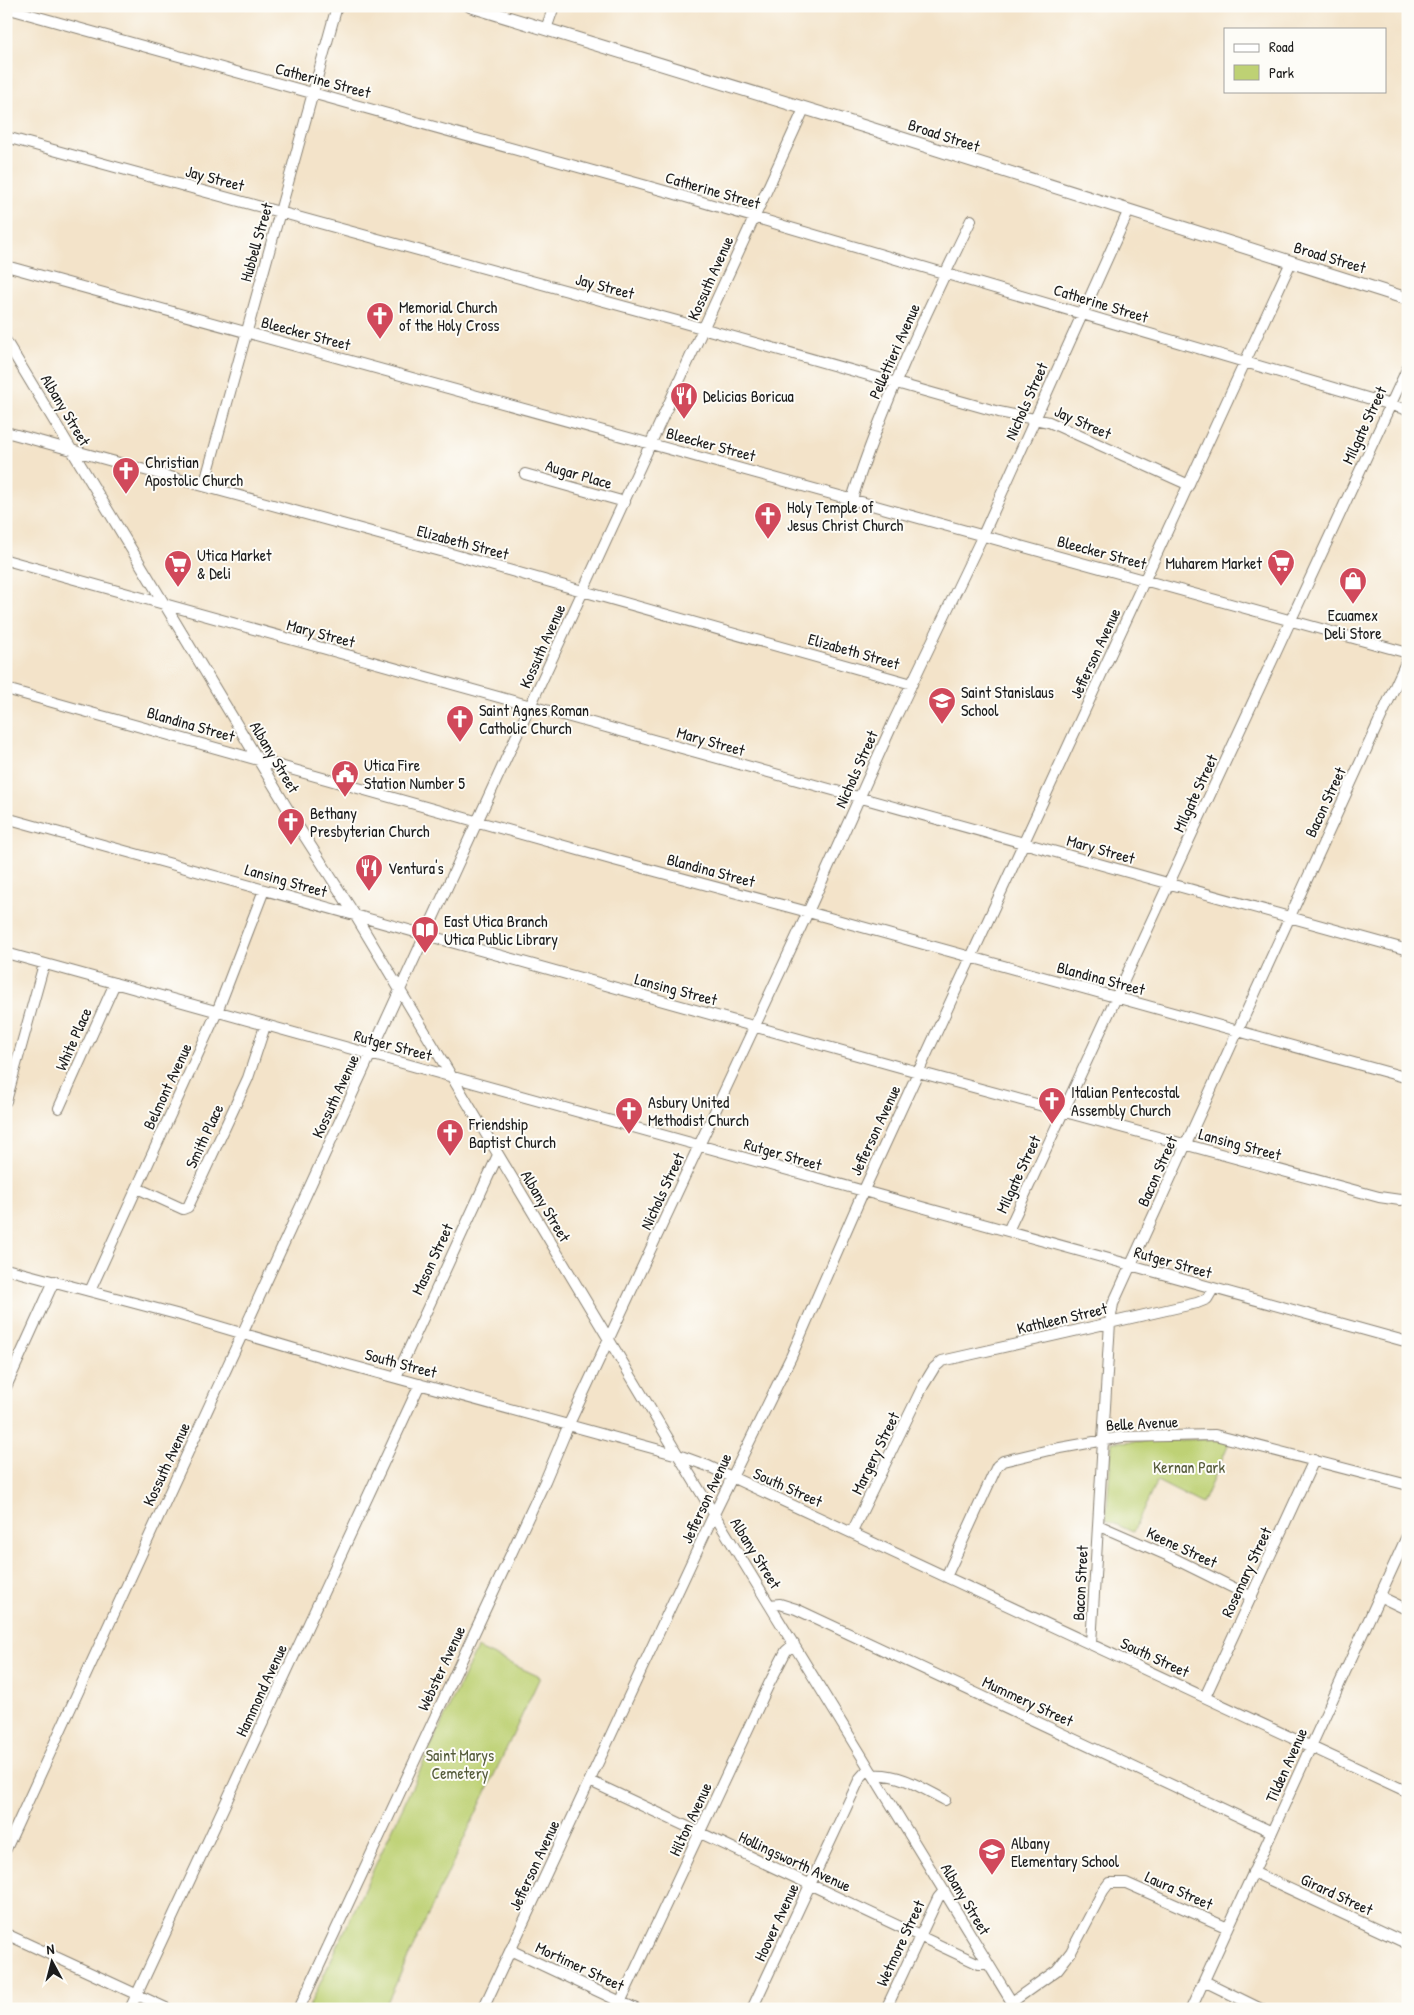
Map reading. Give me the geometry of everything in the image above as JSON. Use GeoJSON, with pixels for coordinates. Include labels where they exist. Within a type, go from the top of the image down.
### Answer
{"type":"FeatureCollection","features":[{"type":"Feature","properties":{"kind":"main road","name":"Broad Street"},"geometry":{"type":"LineString","coordinates":[[470,6],[1129,210],[1408,299]]}},
{"type":"Feature","properties":{"kind":"street","name":"Hubbell Street"},"geometry":{"type":"LineString","coordinates":[[204,486],[337,6]]}},
{"type":"Feature","properties":{"kind":"street"},"geometry":{"type":"LineString","coordinates":[[546,29],[554,6]]}},
{"type":"Feature","properties":{"kind":"street","name":"Catherine Street"},"geometry":{"type":"LineString","coordinates":[[6,8],[754,218],[1408,410]]}},
{"type":"Feature","properties":{"kind":"street","name":"Kossuth Avenue"},"geometry":{"type":"LineString","coordinates":[[6,1849],[804,109]]}},
{"type":"Feature","properties":{"kind":"street","name":"Jay Street"},"geometry":{"type":"LineString","coordinates":[[6,137],[999,412],[1049,422],[1189,486]]}},
{"type":"Feature","properties":{"kind":"street","name":"Nichols Street"},"geometry":{"type":"LineString","coordinates":[[609,1339],[912,684],[983,535],[1129,210]]}},
{"type":"Feature","properties":{"kind":"street","name":"Pellettieri Avenue"},"geometry":{"type":"LineString","coordinates":[[852,499],[877,427],[945,273],[971,220]]}},
{"type":"Feature","properties":{"kind":"street","name":"Jefferson Avenue"},"geometry":{"type":"LineString","coordinates":[[483,2009],[714,1514],[791,1357],[863,1192],[1291,262]]}},
{"type":"Feature","properties":{"kind":"street","name":"Bleecker Street"},"geometry":{"type":"LineString","coordinates":[[6,266],[1408,653]]}},
{"type":"Feature","properties":{"kind":"street","name":"Albany Street"},"geometry":{"type":"LineString","coordinates":[[6,341],[298,826],[355,915],[678,1455],[1014,2006]]}},
{"type":"Feature","properties":{"kind":"street","name":"Milgate Street"},"geometry":{"type":"LineString","coordinates":[[1008,1231],[1408,367]]}},
{"type":"Feature","properties":{"kind":"street","name":"Elizabeth Street"},"geometry":{"type":"LineString","coordinates":[[6,432],[912,684]]}},
{"type":"Feature","properties":{"kind":"street","name":"Augar Place"},"geometry":{"type":"LineString","coordinates":[[526,474],[625,502]]}},
{"type":"Feature","properties":{"kind":"street","name":"Mary Street"},"geometry":{"type":"LineString","coordinates":[[6,560],[1408,950]]}},
{"type":"Feature","properties":{"kind":"street","name":"Bacon Street"},"geometry":{"type":"LineString","coordinates":[[1091,1644],[1110,1322],[1114,1304],[1185,1144],[1408,658]]}},
{"type":"Feature","properties":{"kind":"street","name":"Blandina Street"},"geometry":{"type":"LineString","coordinates":[[6,689],[614,860],[1408,1078]]}},
{"type":"Feature","properties":{"kind":"street","name":"Lansing Street"},"geometry":{"type":"LineString","coordinates":[[6,818],[918,1072],[1379,1197],[1400,1200],[1408,1198]]}},
{"type":"Feature","properties":{"kind":"street","name":"Belmont Avenue"},"geometry":{"type":"LineString","coordinates":[[90,1291],[217,1012],[264,890]]}},
{"type":"Feature","properties":{"kind":"street","name":"Rutger Street"},"geometry":{"type":"LineString","coordinates":[[6,953],[1408,1342]]}},
{"type":"Feature","properties":{"kind":"street"},"geometry":{"type":"LineString","coordinates":[[6,1101],[44,964]]}},
{"type":"Feature","properties":{"kind":"street","name":"White Place"},"geometry":{"type":"LineString","coordinates":[[59,1108],[115,983]]}},
{"type":"Feature","properties":{"kind":"street","name":"Smith Place"},"geometry":{"type":"LineString","coordinates":[[137,1188],[183,1209],[188,1206],[248,1078],[266,1026]]}},
{"type":"Feature","properties":{"kind":"street","name":"Mason Street"},"geometry":{"type":"LineString","coordinates":[[396,1377],[498,1155]]}},
{"type":"Feature","properties":{"kind":"street","name":"South Street"},"geometry":{"type":"LineString","coordinates":[[6,1269],[180,1315],[420,1384],[569,1424],[678,1455],[708,1466],[1408,1792]]}},
{"type":"Feature","properties":{"kind":"street"},"geometry":{"type":"LineString","coordinates":[[6,1387],[54,1282]]}},
{"type":"Feature","properties":{"kind":"street","name":"Kathleen Street"},"geometry":{"type":"LineString","coordinates":[[923,1386],[934,1368],[942,1361],[1197,1304],[1207,1298],[1213,1289]]}},
{"type":"Feature","properties":{"kind":"street","name":"Webster Avenue"},"geometry":{"type":"LineString","coordinates":[[299,2009],[545,1481],[569,1424],[609,1339]]}},
{"type":"Feature","properties":{"kind":"street","name":"Hammond Avenue"},"geometry":{"type":"LineString","coordinates":[[130,2009],[420,1384]]}},
{"type":"Feature","properties":{"kind":"street","name":"Margery Street"},"geometry":{"type":"LineString","coordinates":[[852,1532],[923,1386]]}},
{"type":"Feature","properties":{"kind":"street","name":"Belle Avenue"},"geometry":{"type":"LineString","coordinates":[[946,1577],[997,1466],[1003,1461],[1104,1440],[1122,1437],[1215,1435],[1408,1485]]}},
{"type":"Feature","properties":{"kind":"street","name":"Rosemary Street"},"geometry":{"type":"LineString","coordinates":[[1205,1697],[1314,1460]]}},
{"type":"Feature","properties":{"kind":"street","name":"Keene Street"},"geometry":{"type":"LineString","coordinates":[[1098,1525],[1171,1557],[1252,1597]]}},
{"type":"Feature","properties":{"kind":"street","name":"Tilden Avenue"},"geometry":{"type":"LineString","coordinates":[[1191,2009],[1408,1534]]}},
{"type":"Feature","properties":{"kind":"street"},"geometry":{"type":"LineString","coordinates":[[1379,1596],[1408,1610]]}},
{"type":"Feature","properties":{"kind":"street","name":"Mummery Street"},"geometry":{"type":"LineString","coordinates":[[770,1605],[780,1604],[796,1609],[1272,1832]]}},
{"type":"Feature","properties":{"kind":"street","name":"Hilton Avenue"},"geometry":{"type":"LineString","coordinates":[[619,2005],[769,1684],[786,1651],[794,1644]]}},
{"type":"Feature","properties":{"kind":"street"},"geometry":{"type":"LineString","coordinates":[[871,1772],[903,1779],[945,1800]]}},
{"type":"Feature","properties":{"kind":"street","name":"Hoover Avenue"},"geometry":{"type":"LineString","coordinates":[[752,2009],[860,1778],[871,1772]]}},
{"type":"Feature","properties":{"kind":"street","name":"Hollingsworth Avenue"},"geometry":{"type":"LineString","coordinates":[[590,1781],[979,1964],[988,1964]]}},
{"type":"Feature","properties":{"kind":"street","name":"Girard Street"},"geometry":{"type":"LineString","coordinates":[[1254,1872],[1408,1944]]}},
{"type":"Feature","properties":{"kind":"street","name":"Laura Street"},"geometry":{"type":"LineString","coordinates":[[1014,2006],[1057,1970],[1071,1952],[1109,1883],[1126,1883],[1228,1928]]}},
{"type":"Feature","properties":{"kind":"street","name":"Wetmore Street"},"geometry":{"type":"LineString","coordinates":[[886,2009],[938,1898],[944,1890]]}},
{"type":"Feature","properties":{"kind":"street"},"geometry":{"type":"LineString","coordinates":[[6,1934],[168,2009]]}},
{"type":"Feature","properties":{"kind":"street","name":"Mortimer Street"},"geometry":{"type":"LineString","coordinates":[[510,1950],[619,2005],[636,2009]]}},
{"type":"Feature","properties":{"kind":"street"},"geometry":{"type":"LineString","coordinates":[[1204,1981],[1261,2009]]}},
{"type":"Feature","properties":{"kind":"green space","name":"Kernan Park"},"geometry":{"type":"Polygon","coordinates":[[[1210,1439],[1229,1443],[1202,1504],[1157,1481],[1133,1532],[1106,1520],[1112,1442],[1210,1439]]]}},
{"type":"Feature","properties":{"kind":"green space","name":"Saint Marys Cemetery"},"geometry":{"type":"Polygon","coordinates":[[[477,1648],[540,1677],[384,2009],[308,2009],[477,1648]]]}},
{"type":"Feature","properties":{"kind":"place","name":"Memorial Church of the Holy Cross"},"geometry":{"type":"Point","coordinates":[380,340]}},
{"type":"Feature","properties":{"kind":"place","name":"Delicias Boricua"},"geometry":{"type":"Point","coordinates":[684,420]}},
{"type":"Feature","properties":{"kind":"place","name":"Christian Apostolic Church"},"geometry":{"type":"Point","coordinates":[126,495]}},
{"type":"Feature","properties":{"kind":"place","name":"Holy Temple of Jesus Christ Church"},"geometry":{"type":"Point","coordinates":[768,540]}},
{"type":"Feature","properties":{"kind":"place","name":"Muharem Market"},"geometry":{"type":"Point","coordinates":[1281,587]}},
{"type":"Feature","properties":{"kind":"place","name":"Utica Market & Deli"},"geometry":{"type":"Point","coordinates":[178,588]}},
{"type":"Feature","properties":{"kind":"place","name":"Ecuamex Deli Store"},"geometry":{"type":"Point","coordinates":[1353,605]}},
{"type":"Feature","properties":{"kind":"place","name":"Saint Stanislaus School"},"geometry":{"type":"Point","coordinates":[942,725]}},
{"type":"Feature","properties":{"kind":"place","name":"Saint Agnes Roman Catholic Church"},"geometry":{"type":"Point","coordinates":[460,743]}},
{"type":"Feature","properties":{"kind":"place","name":"Utica Fire Station Number 5"},"geometry":{"type":"Point","coordinates":[345,798]}},
{"type":"Feature","properties":{"kind":"place","name":"Bethany Presbyterian Church"},"geometry":{"type":"Point","coordinates":[291,846]}},
{"type":"Feature","properties":{"kind":"place","name":"Ventura's"},"geometry":{"type":"Point","coordinates":[369,892]}},
{"type":"Feature","properties":{"kind":"place","name":"East Utica Branch Utica Public Library"},"geometry":{"type":"Point","coordinates":[425,954]}},
{"type":"Feature","properties":{"kind":"place","name":"Italian Pentecostal Assembly Church"},"geometry":{"type":"Point","coordinates":[1052,1125]}},
{"type":"Feature","properties":{"kind":"place","name":"Asbury United Methodist Church"},"geometry":{"type":"Point","coordinates":[629,1135]}},
{"type":"Feature","properties":{"kind":"place","name":"Friendship Baptist Church"},"geometry":{"type":"Point","coordinates":[450,1157]}},
{"type":"Feature","properties":{"kind":"place","name":"Albany Elementary School"},"geometry":{"type":"Point","coordinates":[992,1876]}}]}
